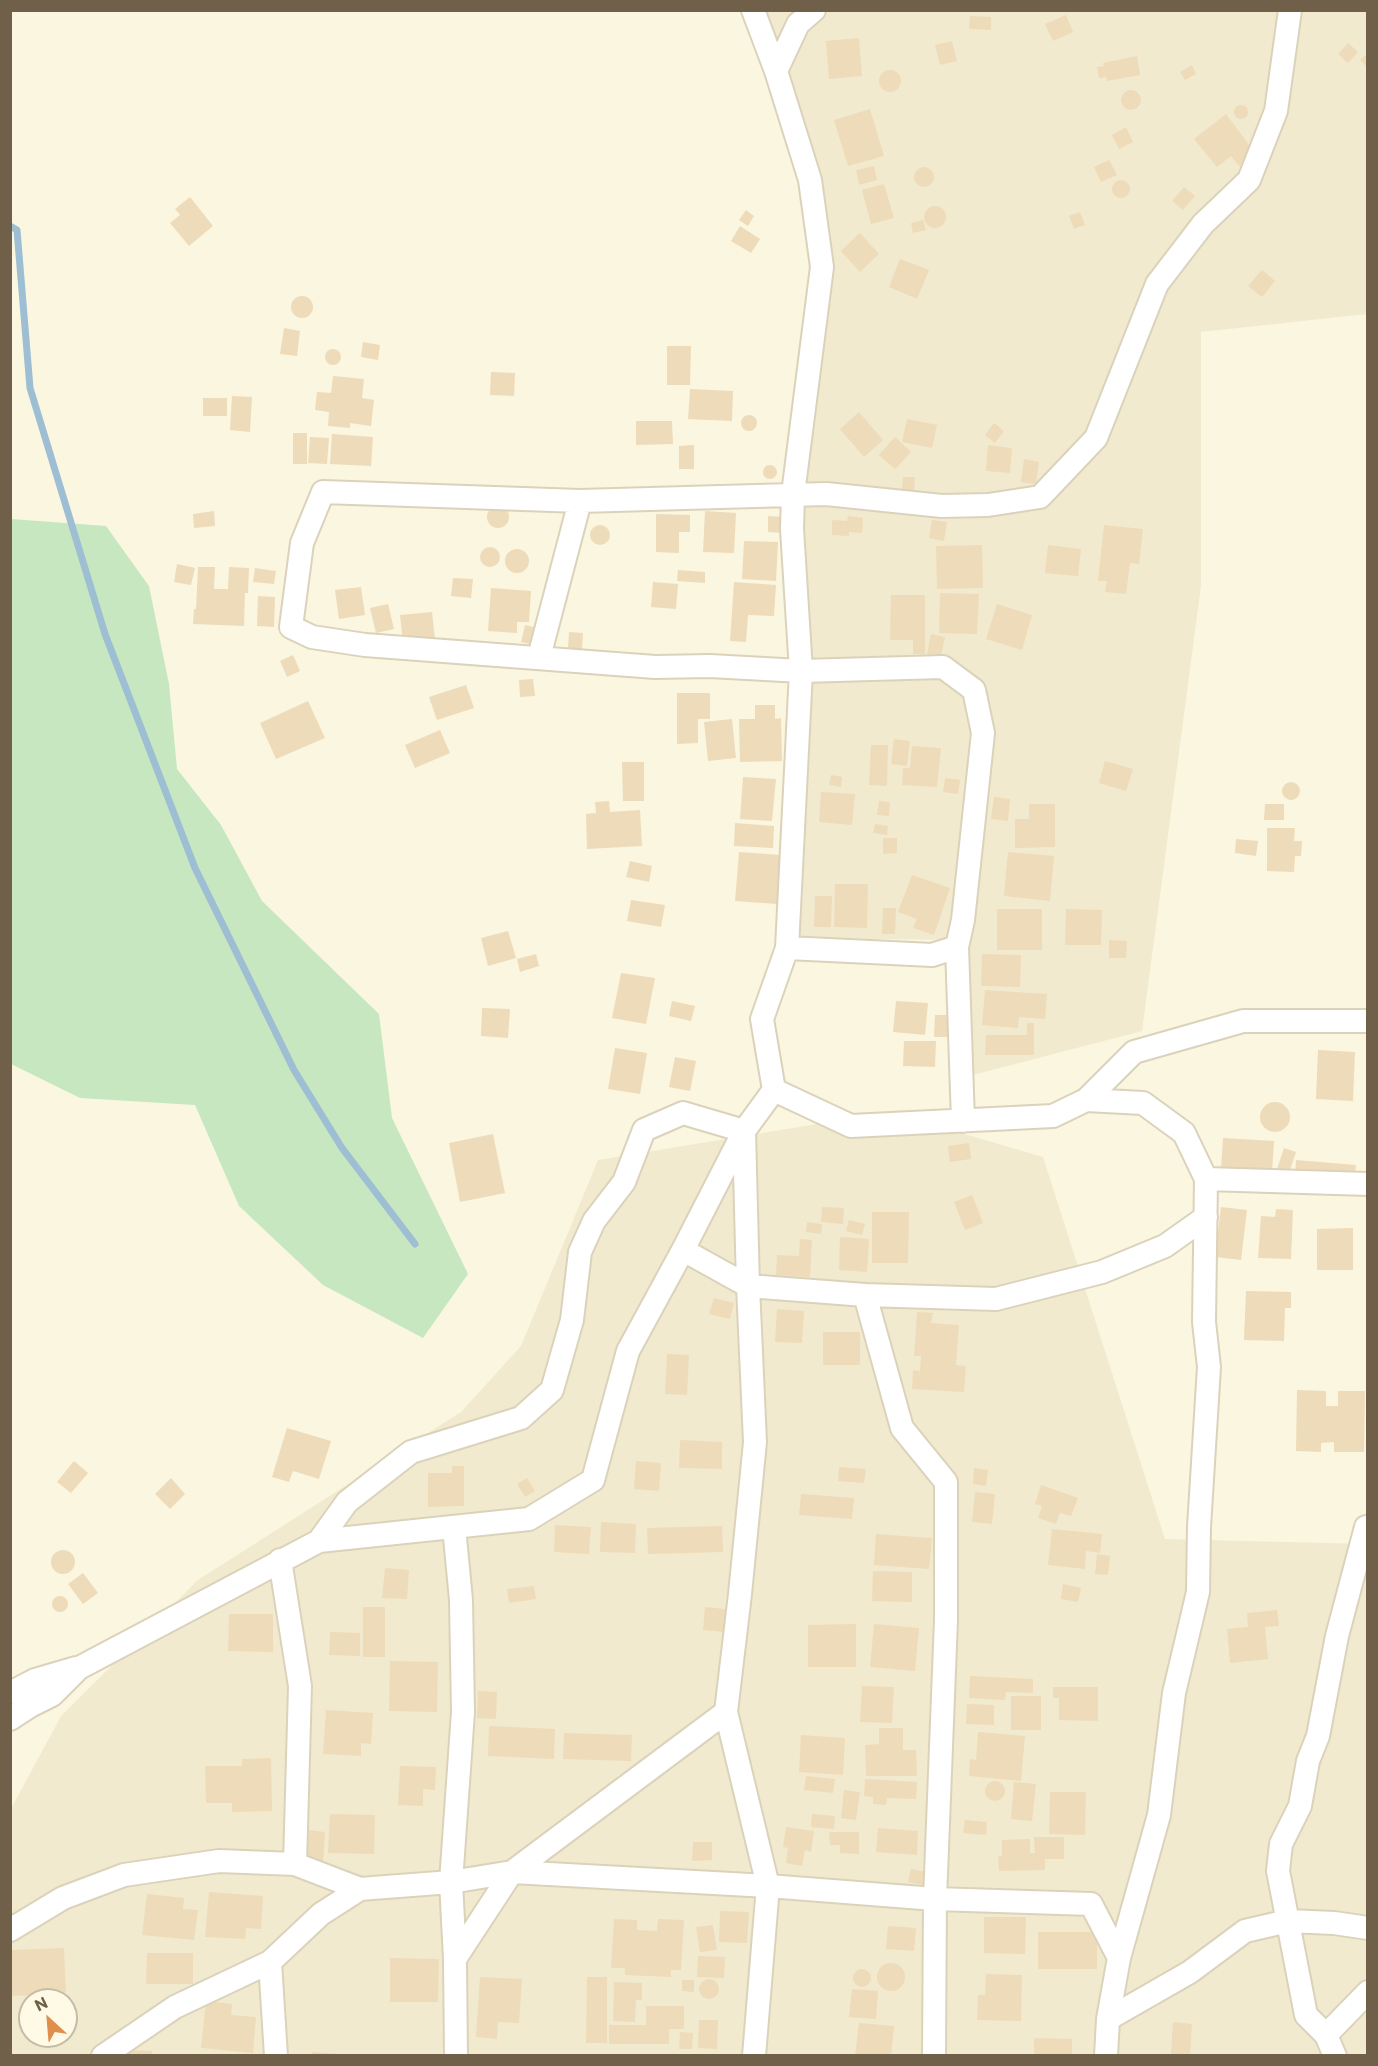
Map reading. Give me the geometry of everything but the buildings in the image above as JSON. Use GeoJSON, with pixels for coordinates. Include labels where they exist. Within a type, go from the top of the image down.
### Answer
{"type":"FeatureCollection","features":[{"type":"Feature","properties":{"kind":"street"},"geometry":{"type":"LineString","coordinates":[[10,1693],[35,1680],[79,1668],[319,1541],[529,1519],[593,1480],[628,1351],[744,1131],[774,1090],[762,1019],[787,948],[801,671],[792,529],[794,494],[822,267],[810,180],[776,71],[753,10]]}},
{"type":"Feature","properties":{"kind":"street"},"geometry":{"type":"LineString","coordinates":[[776,71],[798,24],[814,10]]}},
{"type":"Feature","properties":{"kind":"street"},"geometry":{"type":"LineString","coordinates":[[963,1120],[957,947],[963,920],[983,733],[974,690],[943,667],[801,671],[710,666],[655,667],[365,645],[312,637],[291,627],[302,543],[323,492],[579,501],[826,494],[942,506],[988,506],[1040,497],[1096,438],[1157,284],[1203,224],[1249,180],[1276,111],[1290,10]]}},
{"type":"Feature","properties":{"kind":"street"},"geometry":{"type":"LineString","coordinates":[[539,657],[579,501]]}},
{"type":"Feature","properties":{"kind":"street"},"geometry":{"type":"LineString","coordinates":[[787,948],[932,955],[957,947]]}},
{"type":"Feature","properties":{"kind":"street"},"geometry":{"type":"LineString","coordinates":[[774,1090],[851,1126],[1053,1116],[1086,1100],[1134,1052],[1243,1021],[1368,1021]]}},
{"type":"Feature","properties":{"kind":"street"},"geometry":{"type":"LineString","coordinates":[[1086,1100],[1143,1103],[1184,1133],[1206,1179],[1204,1322],[1209,1367],[1199,1527],[1198,1592],[1174,1693],[1159,1815],[1119,1958],[1108,2019],[1106,2055]]}},
{"type":"Feature","properties":{"kind":"street"},"geometry":{"type":"LineString","coordinates":[[319,1541],[347,1502],[411,1452],[520,1418],[552,1390],[572,1320],[580,1252],[594,1221],[624,1182],[644,1130],[683,1113],[744,1131]]}},
{"type":"Feature","properties":{"kind":"street"},"geometry":{"type":"LineString","coordinates":[[744,1131],[755,1442],[726,1712],[768,1886],[754,2055]]}},
{"type":"Feature","properties":{"kind":"street"},"geometry":{"type":"LineString","coordinates":[[1206,1179],[1368,1184]]}},
{"type":"Feature","properties":{"kind":"street"},"geometry":{"type":"LineString","coordinates":[[683,1250],[748,1286],[865,1294],[996,1299],[1102,1272],[1166,1246],[1206,1217]]}},
{"type":"Feature","properties":{"kind":"street"},"geometry":{"type":"LineString","coordinates":[[865,1294],[902,1428],[946,1482],[946,1620],[934,1899],[934,2055]]}},
{"type":"Feature","properties":{"kind":"street"},"geometry":{"type":"LineString","coordinates":[[454,1527],[462,1599],[463,1712],[451,1882],[456,2055]]}},
{"type":"Feature","properties":{"kind":"street"},"geometry":{"type":"LineString","coordinates":[[1335,2055],[1326,2035],[1306,2015],[1278,1871],[1281,1844],[1300,1806],[1308,1761],[1318,1736],[1337,1636],[1366,1527]]}},
{"type":"Feature","properties":{"kind":"street"},"geometry":{"type":"LineString","coordinates":[[280,1560],[300,1686],[295,1864]]}},
{"type":"Feature","properties":{"kind":"street"},"geometry":{"type":"LineString","coordinates":[[10,1719],[52,1695],[79,1668]]}},
{"type":"Feature","properties":{"kind":"street"},"geometry":{"type":"LineString","coordinates":[[455,1959],[512,1872],[726,1712]]}},
{"type":"Feature","properties":{"kind":"street"},"geometry":{"type":"LineString","coordinates":[[10,1930],[63,1898],[124,1875],[219,1861],[295,1864],[360,1889],[451,1882],[512,1872],[768,1886],[934,1899],[1091,1904],[1119,1958]]}},
{"type":"Feature","properties":{"kind":"street"},"geometry":{"type":"LineString","coordinates":[[103,2055],[175,2007],[270,1962],[321,1914],[360,1889]]}},
{"type":"Feature","properties":{"kind":"street"},"geometry":{"type":"LineString","coordinates":[[1108,2019],[1190,1972],[1245,1931],[1288,1921],[1334,1923],[1368,1928]]}},
{"type":"Feature","properties":{"kind":"street"},"geometry":{"type":"LineString","coordinates":[[270,1962],[276,2055]]}},
{"type":"Feature","properties":{"kind":"street"},"geometry":{"type":"LineString","coordinates":[[1326,2035],[1368,1992]]}},
{"type":"Feature","properties":{"kind":"shaded area"},"geometry":{"type":"Polygon","coordinates":[[[739,11],[1367,11],[1367,314],[1201,332],[1201,586],[1142,1031],[969,1076],[956,940],[794,938],[803,489],[829,274],[744,14],[739,11]]]}},
{"type":"Feature","properties":{"kind":"shaded area"},"geometry":{"type":"Polygon","coordinates":[[[890,1112],[1043,1157],[1165,1539],[1367,1544],[1367,2055],[11,2056],[11,1809],[61,1716],[198,1580],[461,1412],[521,1346],[598,1160],[890,1112]]]}},
{"type":"Feature","properties":{"kind":"green space"},"geometry":{"type":"Polygon","coordinates":[[[11,519],[106,526],[149,586],[169,684],[177,769],[221,825],[262,901],[379,1014],[392,1118],[468,1274],[423,1338],[323,1285],[239,1206],[195,1105],[80,1098],[11,1064],[11,519]]]}},
{"type":"Feature","properties":{"kind":"waterway"},"geometry":{"type":"LineString","coordinates":[[10,226],[17,230],[30,388],[105,634],[195,868],[294,1070],[342,1148],[415,1244]]}}]}
